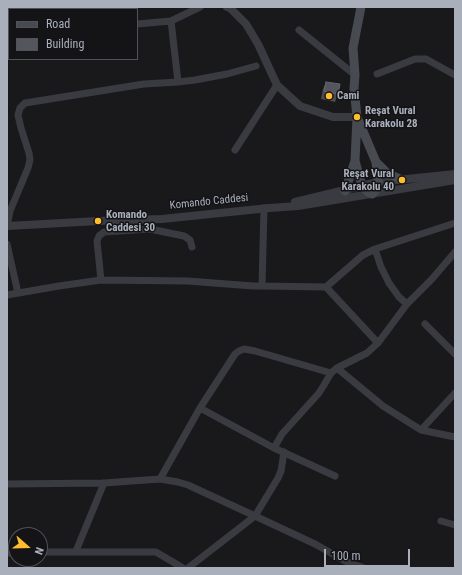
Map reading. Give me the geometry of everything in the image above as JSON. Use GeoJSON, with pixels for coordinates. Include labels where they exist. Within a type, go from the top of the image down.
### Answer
{"type":"FeatureCollection","features":[{"type":"Feature","properties":{"kind":"main road"},"geometry":{"type":"LineString","coordinates":[[345,190],[355,161],[357,117],[354,88],[355,76],[353,48],[361,7]]}},
{"type":"Feature","properties":{"kind":"main road"},"geometry":{"type":"LineString","coordinates":[[355,161],[362,186],[372,194],[376,190],[378,182],[376,162],[357,117]]}},
{"type":"Feature","properties":{"kind":"main road"},"geometry":{"type":"LineString","coordinates":[[376,162],[387,173],[402,180]]}},
{"type":"Feature","properties":{"kind":"street"},"geometry":{"type":"LineString","coordinates":[[138,24],[171,21],[200,7]]}},
{"type":"Feature","properties":{"kind":"street"},"geometry":{"type":"LineString","coordinates":[[229,8],[246,24],[258,44],[278,85],[300,106],[333,117],[357,117]]}},
{"type":"Feature","properties":{"kind":"street"},"geometry":{"type":"LineString","coordinates":[[171,21],[178,82]]}},
{"type":"Feature","properties":{"kind":"street"},"geometry":{"type":"LineString","coordinates":[[299,30],[355,76]]}},
{"type":"Feature","properties":{"kind":"street"},"geometry":{"type":"LineString","coordinates":[[377,74],[415,60],[426,59],[455,74]]}},
{"type":"Feature","properties":{"kind":"street"},"geometry":{"type":"LineString","coordinates":[[7,226],[12,206],[30,160],[18,115],[23,104],[144,84],[178,82],[213,77],[256,66]]}},
{"type":"Feature","properties":{"kind":"street"},"geometry":{"type":"LineString","coordinates":[[235,150],[278,85]]}},
{"type":"Feature","properties":{"kind":"street"},"geometry":{"type":"LineString","coordinates":[[266,208],[378,182],[455,174]]}},
{"type":"Feature","properties":{"kind":"street"},"geometry":{"type":"LineString","coordinates":[[266,208],[298,206],[455,180]]}},
{"type":"Feature","properties":{"kind":"street"},"geometry":{"type":"LineString","coordinates":[[262,286],[266,208]]}},
{"type":"Feature","properties":{"kind":"street","name":"Komando Caddesi"},"geometry":{"type":"LineString","coordinates":[[7,226],[162,219],[266,208]]}},
{"type":"Feature","properties":{"kind":"street"},"geometry":{"type":"LineString","coordinates":[[7,295],[101,280],[188,281],[253,286],[326,287],[363,254],[455,223]]}},
{"type":"Feature","properties":{"kind":"street"},"geometry":{"type":"LineString","coordinates":[[101,280],[97,241],[99,236],[104,232],[150,229],[184,236],[190,240],[192,247]]}},
{"type":"Feature","properties":{"kind":"street"},"geometry":{"type":"LineString","coordinates":[[7,244],[18,293]]}},
{"type":"Feature","properties":{"kind":"street"},"geometry":{"type":"LineString","coordinates":[[375,249],[381,267],[389,283],[399,297],[407,304]]}},
{"type":"Feature","properties":{"kind":"street"},"geometry":{"type":"LineString","coordinates":[[274,448],[282,434],[319,393],[330,373],[367,353],[378,343],[407,304],[454,254]]}},
{"type":"Feature","properties":{"kind":"street"},"geometry":{"type":"LineString","coordinates":[[326,287],[378,343]]}},
{"type":"Feature","properties":{"kind":"street"},"geometry":{"type":"LineString","coordinates":[[425,324],[455,354]]}},
{"type":"Feature","properties":{"kind":"street"},"geometry":{"type":"LineString","coordinates":[[160,479],[200,408],[235,354],[239,351],[244,349],[255,350],[330,373]]}},
{"type":"Feature","properties":{"kind":"street"},"geometry":{"type":"LineString","coordinates":[[337,368],[383,406],[420,430],[455,437]]}},
{"type":"Feature","properties":{"kind":"street"},"geometry":{"type":"LineString","coordinates":[[420,430],[455,393]]}},
{"type":"Feature","properties":{"kind":"street"},"geometry":{"type":"LineString","coordinates":[[200,408],[274,448],[336,476]]}},
{"type":"Feature","properties":{"kind":"street"},"geometry":{"type":"LineString","coordinates":[[188,568],[255,516],[278,478],[281,471],[284,452]]}},
{"type":"Feature","properties":{"kind":"street"},"geometry":{"type":"LineString","coordinates":[[7,484],[104,483],[160,479],[178,482],[188,485],[315,544],[345,561],[364,568]]}},
{"type":"Feature","properties":{"kind":"street"},"geometry":{"type":"LineString","coordinates":[[76,551],[104,483]]}},
{"type":"Feature","properties":{"kind":"street"},"geometry":{"type":"LineString","coordinates":[[441,521],[455,525]]}},
{"type":"Feature","properties":{"kind":"street"},"geometry":{"type":"LineString","coordinates":[[48,552],[156,552],[183,568]]}},
{"type":"Feature","properties":{"kind":"building"},"geometry":{"type":"Polygon","coordinates":[[[326,82],[340,84],[338,94],[324,91],[326,82]]]}},
{"type":"Feature","properties":{"kind":"place","name":"Cami"},"geometry":{"type":"Point","coordinates":[329,96]}},
{"type":"Feature","properties":{"kind":"place","name":"Reşat Vural Karakolu 28"},"geometry":{"type":"Point","coordinates":[357,117]}},
{"type":"Feature","properties":{"kind":"place","name":"Reşat Vural Karakolu 40"},"geometry":{"type":"Point","coordinates":[402,180]}},
{"type":"Feature","properties":{"kind":"place","name":"Komando Caddesi 30"},"geometry":{"type":"Point","coordinates":[98,221]}}]}
